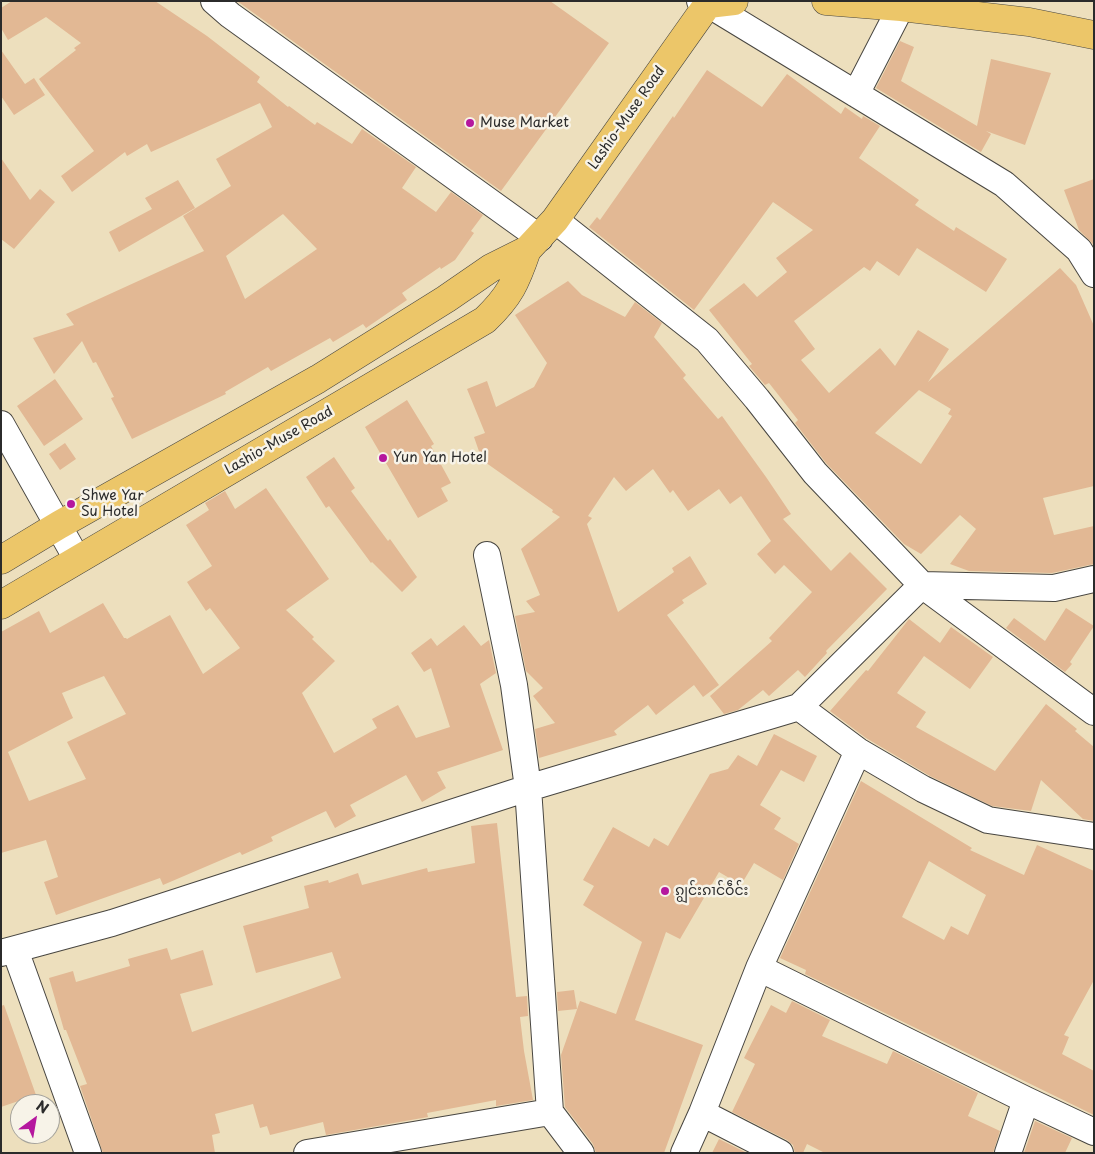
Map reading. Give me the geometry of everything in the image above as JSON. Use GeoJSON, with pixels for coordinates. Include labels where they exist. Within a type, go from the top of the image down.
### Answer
{"type":"FeatureCollection","features":[{"type":"Feature","properties":{"kind":"highway"},"geometry":{"type":"LineString","coordinates":[[826,1],[902,4],[1029,22],[1094,35]]}},
{"type":"Feature","properties":{"kind":"highway","name":"Lashio-Muse Road"},"geometry":{"type":"LineString","coordinates":[[1,604],[485,320],[501,304],[517,280],[540,236],[714,2]]}},
{"type":"Feature","properties":{"kind":"highway","name":"Lashio-Muse Road"},"geometry":{"type":"LineString","coordinates":[[1,560],[59,525],[318,379],[446,299],[540,236]]}},
{"type":"Feature","properties":{"kind":"street"},"geometry":{"type":"LineString","coordinates":[[214,1],[238,21],[540,236],[707,340],[757,399],[815,474],[922,585],[1094,712]]}},
{"type":"Feature","properties":{"kind":"street"},"geometry":{"type":"LineString","coordinates":[[714,2],[856,94],[1004,184],[1079,250],[1094,274]]}},
{"type":"Feature","properties":{"kind":"street"},"geometry":{"type":"LineString","coordinates":[[856,94],[902,4]]}},
{"type":"Feature","properties":{"kind":"street"},"geometry":{"type":"LineString","coordinates":[[1,424],[77,560]]}},
{"type":"Feature","properties":{"kind":"street"},"geometry":{"type":"LineString","coordinates":[[487,555],[514,685],[528,788],[550,1112],[581,1153]]}},
{"type":"Feature","properties":{"kind":"street"},"geometry":{"type":"LineString","coordinates":[[88,1153],[8,951],[112,922],[528,788],[800,707],[922,585],[1054,588],[1094,579]]}},
{"type":"Feature","properties":{"kind":"street"},"geometry":{"type":"LineString","coordinates":[[800,707],[858,751],[923,789],[988,820],[1094,836]]}},
{"type":"Feature","properties":{"kind":"street"},"geometry":{"type":"LineString","coordinates":[[684,1153],[759,968],[858,751]]}},
{"type":"Feature","properties":{"kind":"street"},"geometry":{"type":"LineString","coordinates":[[759,968],[1094,1132]]}},
{"type":"Feature","properties":{"kind":"street"},"geometry":{"type":"LineString","coordinates":[[1008,1153],[1026,1100]]}},
{"type":"Feature","properties":{"kind":"street"},"geometry":{"type":"LineString","coordinates":[[307,1153],[344,1150],[550,1112]]}},
{"type":"Feature","properties":{"kind":"street"},"geometry":{"type":"LineString","coordinates":[[702,1112],[780,1153]]}},
{"type":"Feature","properties":{"kind":"building"},"geometry":{"type":"Polygon","coordinates":[[[12,1],[155,1],[207,36],[260,77],[257,82],[288,107],[315,125],[317,122],[352,144],[362,129],[416,167],[402,188],[436,212],[451,192],[483,215],[471,231],[474,233],[455,260],[441,269],[440,267],[402,293],[407,300],[366,328],[363,324],[333,342],[330,338],[271,371],[268,367],[225,392],[226,394],[132,439],[111,398],[114,397],[96,362],[93,363],[82,341],[54,374],[33,338],[74,325],[66,314],[204,251],[183,216],[231,186],[216,159],[272,127],[260,103],[151,152],[147,144],[127,156],[125,152],[72,192],[61,176],[94,151],[39,79],[76,50],[74,48],[81,43],[46,17],[8,40],[1,28],[1,8],[12,1]],[[283,214],[226,256],[245,299],[317,249],[283,214]]]}},
{"type":"Feature","properties":{"kind":"building","name":"Muse Market"},"geometry":{"type":"Polygon","coordinates":[[[237,1],[550,1],[609,43],[501,191],[237,1]]]}},
{"type":"Feature","properties":{"kind":"building"},"geometry":{"type":"Polygon","coordinates":[[[900,41],[914,47],[901,81],[977,126],[991,59],[1051,73],[1025,145],[986,131],[991,134],[981,152],[876,88],[900,41]]]}},
{"type":"Feature","properties":{"kind":"building"},"geometry":{"type":"Polygon","coordinates":[[[1,50],[25,84],[34,78],[45,95],[14,115],[1,96],[1,50]]]}},
{"type":"Feature","properties":{"kind":"building"},"geometry":{"type":"Polygon","coordinates":[[[707,70],[762,107],[787,74],[841,114],[845,107],[862,119],[863,116],[880,126],[859,158],[919,200],[915,205],[954,231],[956,227],[1007,259],[986,292],[917,248],[899,276],[877,261],[870,271],[864,267],[794,321],[815,349],[801,360],[829,393],[880,348],[895,366],[918,330],[949,349],[928,382],[1060,268],[1076,285],[1094,326],[1094,486],[1043,498],[1054,535],[1094,526],[1094,564],[1052,573],[969,571],[950,564],[976,529],[960,515],[921,554],[904,544],[826,463],[795,423],[798,420],[769,383],[765,385],[749,366],[752,364],[709,310],[744,283],[757,297],[787,272],[776,258],[813,230],[773,202],[694,310],[589,227],[597,217],[600,220],[673,116],[674,118],[707,70]],[[919,390],[875,433],[921,464],[952,416],[948,414],[951,409],[919,390]]]}},
{"type":"Feature","properties":{"kind":"building"},"geometry":{"type":"Polygon","coordinates":[[[1,158],[30,200],[40,189],[55,202],[14,249],[1,239],[1,158]]]}},
{"type":"Feature","properties":{"kind":"building"},"geometry":{"type":"Polygon","coordinates":[[[1094,179],[1094,245],[1079,230],[1064,190],[1094,179]]]}},
{"type":"Feature","properties":{"kind":"building"},"geometry":{"type":"Polygon","coordinates":[[[178,180],[195,208],[119,252],[109,232],[152,209],[145,198],[178,180]]]}},
{"type":"Feature","properties":{"kind":"building"},"geometry":{"type":"Polygon","coordinates":[[[568,281],[582,295],[625,317],[635,302],[662,323],[654,337],[686,375],[683,378],[718,419],[722,416],[766,477],[791,514],[783,519],[831,571],[850,552],[887,589],[826,651],[827,653],[805,677],[798,670],[769,696],[763,690],[738,710],[724,714],[710,696],[772,641],[769,638],[812,592],[784,565],[775,574],[757,554],[771,541],[741,496],[730,504],[719,489],[688,511],[673,490],[670,493],[653,469],[626,491],[614,477],[588,516],[592,518],[587,524],[618,612],[674,572],[672,568],[690,556],[707,584],[682,600],[684,603],[667,615],[719,685],[703,697],[694,685],[656,715],[648,705],[614,731],[617,735],[539,758],[535,729],[555,723],[533,696],[543,688],[526,671],[515,616],[535,612],[526,601],[540,595],[521,549],[560,517],[552,512],[553,510],[482,460],[474,437],[485,433],[467,389],[487,381],[496,407],[534,387],[547,363],[515,315],[568,281]]]}},
{"type":"Feature","properties":{"kind":"building"},"geometry":{"type":"Polygon","coordinates":[[[55,379],[83,419],[44,446],[17,406],[55,379]]]}},
{"type":"Feature","properties":{"kind":"building"},"geometry":{"type":"Polygon","coordinates":[[[407,400],[434,444],[431,446],[451,483],[441,488],[448,501],[418,518],[365,427],[407,400]]]}},
{"type":"Feature","properties":{"kind":"building"},"geometry":{"type":"Polygon","coordinates":[[[65,443],[76,459],[60,470],[49,454],[65,443]]]}},
{"type":"Feature","properties":{"kind":"building"},"geometry":{"type":"Polygon","coordinates":[[[334,457],[355,488],[351,491],[388,541],[390,539],[417,577],[402,592],[371,563],[329,506],[326,508],[306,477],[334,457]]]}},
{"type":"Feature","properties":{"kind":"building"},"geometry":{"type":"Polygon","coordinates":[[[266,488],[329,579],[286,610],[335,661],[302,693],[334,753],[377,728],[372,719],[398,705],[416,738],[450,727],[431,668],[424,672],[411,653],[431,638],[437,646],[464,625],[481,646],[489,640],[496,673],[480,684],[503,750],[437,772],[446,788],[422,802],[406,775],[350,805],[356,816],[335,828],[326,811],[271,837],[273,841],[242,855],[240,852],[163,885],[160,878],[56,915],[44,882],[58,877],[46,840],[1,853],[1,632],[39,611],[50,633],[103,603],[124,638],[127,639],[170,615],[203,674],[240,648],[210,608],[206,611],[187,582],[212,566],[186,525],[209,510],[205,503],[225,491],[235,509],[266,488]],[[104,676],[62,693],[73,718],[8,752],[29,801],[86,779],[67,742],[126,714],[104,676]]]}},
{"type":"Feature","properties":{"kind":"building"},"geometry":{"type":"Polygon","coordinates":[[[1066,608],[1094,626],[1070,662],[1072,664],[1065,672],[1006,628],[1014,618],[1045,641],[1066,608]]]}},
{"type":"Feature","properties":{"kind":"building"},"geometry":{"type":"Polygon","coordinates":[[[909,619],[940,643],[951,627],[993,657],[970,689],[924,656],[897,693],[926,712],[916,727],[995,771],[1046,704],[1077,729],[1075,731],[1094,747],[1094,821],[1083,819],[1041,780],[1031,811],[992,806],[930,776],[866,738],[830,711],[866,670],[868,671],[909,619]]]}},
{"type":"Feature","properties":{"kind":"building"},"geometry":{"type":"Polygon","coordinates":[[[774,734],[817,756],[804,782],[781,770],[760,805],[781,818],[774,829],[799,844],[783,880],[754,863],[741,885],[719,872],[680,939],[666,932],[635,1020],[703,1045],[664,1153],[596,1153],[593,1144],[565,1107],[561,1055],[580,1001],[616,1014],[642,942],[583,905],[594,886],[583,880],[613,827],[649,847],[654,838],[668,846],[710,774],[728,769],[738,755],[757,766],[774,734]]]}},
{"type":"Feature","properties":{"kind":"building"},"geometry":{"type":"Polygon","coordinates":[[[861,781],[972,848],[970,850],[1024,875],[1037,845],[1094,871],[1094,980],[1064,1035],[1069,1037],[1062,1054],[1094,1071],[1094,1115],[805,974],[806,970],[780,958],[861,781]],[[929,861],[902,917],[944,940],[951,926],[968,935],[986,895],[929,861]]]}},
{"type":"Feature","properties":{"kind":"building"},"geometry":{"type":"Polygon","coordinates":[[[497,823],[516,997],[527,996],[528,1016],[520,1017],[533,1100],[496,1106],[496,1100],[427,1113],[428,1117],[326,1135],[323,1122],[270,1135],[267,1126],[260,1128],[253,1104],[215,1114],[220,1133],[212,1135],[215,1153],[103,1153],[80,1086],[87,1084],[66,1030],[64,1030],[49,978],[73,971],[76,982],[130,966],[128,959],[167,948],[171,960],[203,950],[213,985],[180,994],[192,1032],[341,978],[332,952],[256,973],[243,926],[309,908],[304,886],[328,880],[329,883],[358,873],[362,885],[427,868],[428,872],[475,863],[471,826],[497,823]]]}},
{"type":"Feature","properties":{"kind":"building"},"geometry":{"type":"Polygon","coordinates":[[[574,990],[577,1009],[558,1011],[557,992],[574,990]]]}},
{"type":"Feature","properties":{"kind":"building"},"geometry":{"type":"Polygon","coordinates":[[[792,1001],[830,1020],[822,1036],[887,1064],[893,1051],[978,1093],[968,1116],[1000,1131],[993,1153],[825,1153],[807,1144],[803,1153],[795,1153],[793,1145],[787,1140],[732,1112],[755,1064],[744,1058],[771,1005],[786,1013],[792,1001]]]}},
{"type":"Feature","properties":{"kind":"building"},"geometry":{"type":"Polygon","coordinates":[[[4,1005],[36,1094],[10,1094],[10,1104],[1,1107],[1,1006],[4,1005]]]}},
{"type":"Feature","properties":{"kind":"building"},"geometry":{"type":"Polygon","coordinates":[[[1035,1121],[1072,1138],[1065,1153],[1024,1153],[1035,1121]]]}},
{"type":"Feature","properties":{"kind":"building"},"geometry":{"type":"Polygon","coordinates":[[[719,1139],[747,1153],[712,1153],[719,1139]]]}},
{"type":"Feature","properties":{"kind":"place","name":"Muse Market"},"geometry":{"type":"Point","coordinates":[470,123]}},
{"type":"Feature","properties":{"kind":"place","name":"Yun Yan Hotel"},"geometry":{"type":"Point","coordinates":[383,458]}},
{"type":"Feature","properties":{"kind":"place","name":"Shwe Yar Su Hotel"},"geometry":{"type":"Point","coordinates":[71,504]}},
{"type":"Feature","properties":{"kind":"place","name":"ၵျွင်းၵၢင်ဝဵင်း"},"geometry":{"type":"Point","coordinates":[665,891]}}]}
